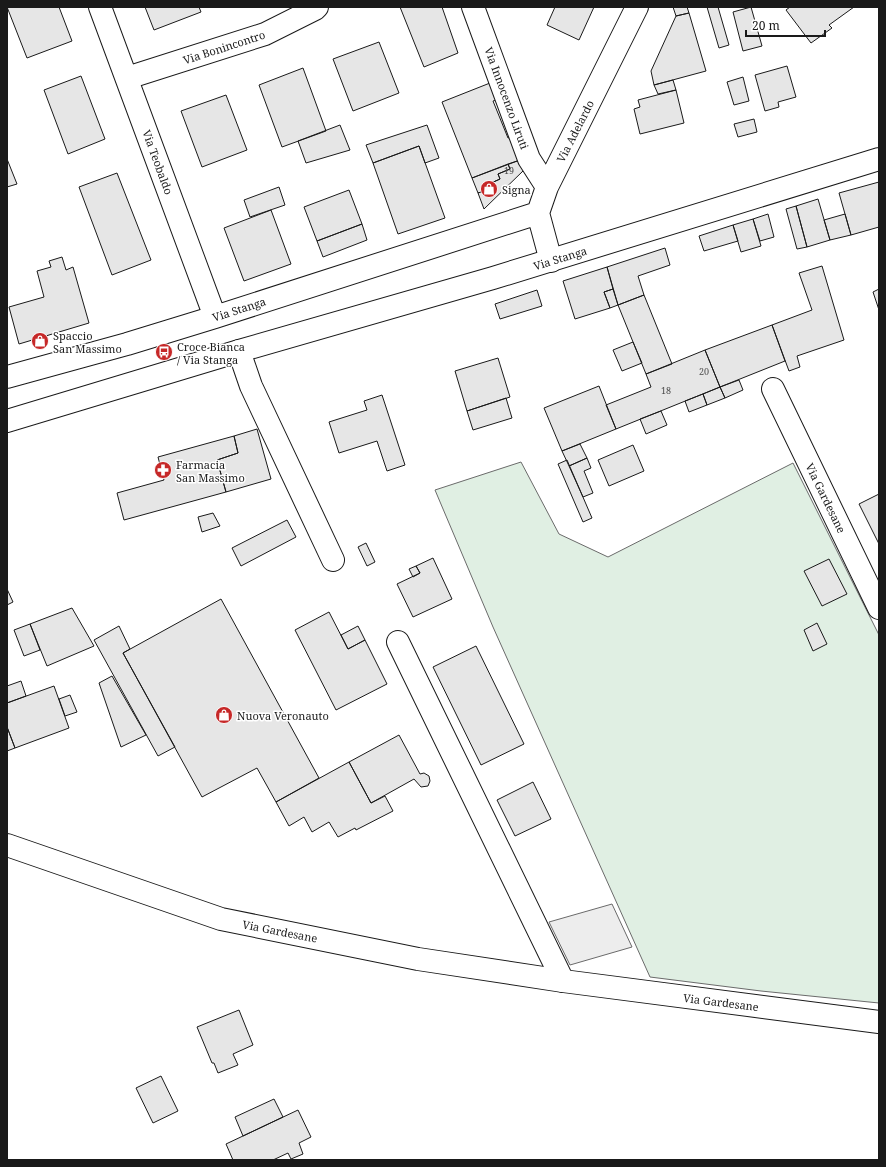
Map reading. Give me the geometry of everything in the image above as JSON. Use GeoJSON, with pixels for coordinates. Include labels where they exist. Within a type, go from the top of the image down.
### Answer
{"type":"FeatureCollection","features":[{"type":"Feature","properties":{"kind":"street","name":"Via Teobaldo"},"geometry":{"type":"LineString","coordinates":[[100,7],[215,317]]}},
{"type":"Feature","properties":{"kind":"street","name":"Via Bonincontro"},"geometry":{"type":"LineString","coordinates":[[127,78],[265,34],[317,7]]}},
{"type":"Feature","properties":{"kind":"street","name":"Via Innocenzo Liruti"},"geometry":{"type":"LineString","coordinates":[[474,7],[529,159],[547,187]]}},
{"type":"Feature","properties":{"kind":"street","name":"Via Adelardo"},"geometry":{"type":"LineString","coordinates":[[538,214],[547,187],[637,7]]}},
{"type":"Feature","properties":{"kind":"street","name":"Via Stanga"},"geometry":{"type":"LineString","coordinates":[[7,420],[551,261],[879,159]]}},
{"type":"Feature","properties":{"kind":"street","name":"Via Stanga"},"geometry":{"type":"LineString","coordinates":[[7,377],[127,344],[215,317],[538,214]]}},
{"type":"Feature","properties":{"kind":"street"},"geometry":{"type":"LineString","coordinates":[[538,214],[551,261]]}},
{"type":"Feature","properties":{"kind":"street"},"geometry":{"type":"LineString","coordinates":[[239,351],[251,386],[333,560]]}},
{"type":"Feature","properties":{"kind":"street","name":"Via Gardesane"},"geometry":{"type":"LineString","coordinates":[[773,389],[879,608]]}},
{"type":"Feature","properties":{"kind":"street"},"geometry":{"type":"LineString","coordinates":[[398,642],[563,981]]}},
{"type":"Feature","properties":{"kind":"street","name":"Via Gardesane"},"geometry":{"type":"LineString","coordinates":[[7,845],[221,919],[418,959],[563,981],[879,1022]]}},
{"type":"Feature","properties":{"kind":"green space"},"geometry":{"type":"Polygon","coordinates":[[[521,462],[559,534],[608,557],[793,463],[879,635],[879,1003],[761,991],[650,977],[493,627],[435,490],[521,462]]]}},
{"type":"Feature","properties":{"kind":"shaded area"},"geometry":{"type":"Polygon","coordinates":[[[612,904],[632,947],[570,965],[549,922],[612,904]]]}},
{"type":"Feature","properties":{"kind":"building"},"geometry":{"type":"Polygon","coordinates":[[[7,7],[59,7],[72,41],[27,58],[7,7]]]}},
{"type":"Feature","properties":{"kind":"building"},"geometry":{"type":"Polygon","coordinates":[[[145,7],[199,7],[201,12],[154,30],[145,7]]]}},
{"type":"Feature","properties":{"kind":"building"},"geometry":{"type":"Polygon","coordinates":[[[400,7],[442,7],[458,53],[424,67],[400,7]]]}},
{"type":"Feature","properties":{"kind":"building"},"geometry":{"type":"Polygon","coordinates":[[[555,7],[594,7],[579,40],[547,25],[555,7]]]}},
{"type":"Feature","properties":{"kind":"building"},"geometry":{"type":"Polygon","coordinates":[[[673,7],[687,7],[689,13],[676,16],[673,7]]]}},
{"type":"Feature","properties":{"kind":"building"},"geometry":{"type":"Polygon","coordinates":[[[707,7],[718,7],[729,45],[719,48],[707,7]]]}},
{"type":"Feature","properties":{"kind":"building"},"geometry":{"type":"Polygon","coordinates":[[[751,7],[762,46],[743,51],[733,12],[751,7]]]}},
{"type":"Feature","properties":{"kind":"building"},"geometry":{"type":"Polygon","coordinates":[[[790,7],[854,7],[829,25],[832,28],[811,43],[786,10],[790,7]]]}},
{"type":"Feature","properties":{"kind":"building"},"geometry":{"type":"Polygon","coordinates":[[[689,13],[706,71],[654,85],[651,71],[676,16],[689,13]]]}},
{"type":"Feature","properties":{"kind":"building"},"geometry":{"type":"Polygon","coordinates":[[[379,42],[399,93],[353,111],[333,59],[379,42]]]}},
{"type":"Feature","properties":{"kind":"building"},"geometry":{"type":"Polygon","coordinates":[[[787,66],[796,97],[778,102],[779,107],[765,111],[755,75],[787,66]]]}},
{"type":"Feature","properties":{"kind":"building"},"geometry":{"type":"Polygon","coordinates":[[[303,68],[326,131],[282,147],[259,85],[303,68]]]}},
{"type":"Feature","properties":{"kind":"building"},"geometry":{"type":"Polygon","coordinates":[[[81,76],[105,139],[68,154],[44,90],[81,76]]]}},
{"type":"Feature","properties":{"kind":"building"},"geometry":{"type":"Polygon","coordinates":[[[743,77],[749,101],[734,105],[727,82],[743,77]]]}},
{"type":"Feature","properties":{"kind":"building"},"geometry":{"type":"Polygon","coordinates":[[[673,80],[676,90],[658,94],[654,85],[673,80]]]}},
{"type":"Feature","properties":{"kind":"building"},"geometry":{"type":"Polygon","coordinates":[[[490,83],[497,100],[493,101],[508,138],[511,137],[520,160],[472,178],[442,102],[490,83]]]}},
{"type":"Feature","properties":{"kind":"building"},"geometry":{"type":"Polygon","coordinates":[[[676,90],[684,123],[640,134],[634,109],[640,107],[638,100],[676,90]]]}},
{"type":"Feature","properties":{"kind":"building"},"geometry":{"type":"Polygon","coordinates":[[[226,95],[247,150],[202,167],[181,111],[226,95]]]}},
{"type":"Feature","properties":{"kind":"building"},"geometry":{"type":"Polygon","coordinates":[[[754,119],[757,132],[738,137],[734,124],[754,119]]]}},
{"type":"Feature","properties":{"kind":"building"},"geometry":{"type":"Polygon","coordinates":[[[340,125],[350,150],[306,163],[298,141],[340,125]]]}},
{"type":"Feature","properties":{"kind":"building"},"geometry":{"type":"Polygon","coordinates":[[[427,125],[439,158],[425,163],[419,146],[373,163],[366,145],[427,125]]]}},
{"type":"Feature","properties":{"kind":"building"},"geometry":{"type":"Polygon","coordinates":[[[419,146],[445,218],[398,234],[373,163],[419,146]]]}},
{"type":"Feature","properties":{"kind":"building"},"geometry":{"type":"Polygon","coordinates":[[[7,159],[17,184],[7,187],[7,159]]]}},
{"type":"Feature","properties":{"kind":"building"},"geometry":{"type":"Polygon","coordinates":[[[520,160],[524,170],[484,209],[478,193],[490,189],[489,184],[500,179],[498,174],[510,169],[508,164],[520,160]]]}},
{"type":"Feature","properties":{"kind":"building"},"geometry":{"type":"Polygon","coordinates":[[[508,164],[510,169],[498,174],[500,179],[489,184],[490,189],[478,193],[472,178],[508,164]]]}},
{"type":"Feature","properties":{"kind":"building"},"geometry":{"type":"Polygon","coordinates":[[[117,173],[151,260],[112,275],[79,187],[117,173]]]}},
{"type":"Feature","properties":{"kind":"building"},"geometry":{"type":"Polygon","coordinates":[[[879,182],[879,227],[851,235],[839,193],[879,182]]]}},
{"type":"Feature","properties":{"kind":"building"},"geometry":{"type":"Polygon","coordinates":[[[279,187],[285,205],[250,217],[244,200],[279,187]]]}},
{"type":"Feature","properties":{"kind":"building"},"geometry":{"type":"Polygon","coordinates":[[[349,190],[362,224],[317,241],[304,207],[349,190]]]}},
{"type":"Feature","properties":{"kind":"building"},"geometry":{"type":"Polygon","coordinates":[[[818,199],[830,240],[807,247],[796,206],[818,199]]]}},
{"type":"Feature","properties":{"kind":"building"},"geometry":{"type":"Polygon","coordinates":[[[796,206],[807,247],[797,249],[786,209],[796,206]]]}},
{"type":"Feature","properties":{"kind":"building"},"geometry":{"type":"Polygon","coordinates":[[[271,210],[291,264],[244,281],[224,228],[271,210]]]}},
{"type":"Feature","properties":{"kind":"building"},"geometry":{"type":"Polygon","coordinates":[[[768,214],[774,237],[760,241],[753,219],[768,214]]]}},
{"type":"Feature","properties":{"kind":"building"},"geometry":{"type":"Polygon","coordinates":[[[845,214],[851,235],[830,240],[824,220],[845,214]]]}},
{"type":"Feature","properties":{"kind":"building"},"geometry":{"type":"Polygon","coordinates":[[[753,219],[761,246],[741,252],[733,225],[753,219]]]}},
{"type":"Feature","properties":{"kind":"building"},"geometry":{"type":"Polygon","coordinates":[[[362,224],[367,240],[323,257],[317,241],[362,224]]]}},
{"type":"Feature","properties":{"kind":"building"},"geometry":{"type":"Polygon","coordinates":[[[733,225],[738,241],[704,251],[699,236],[733,225]]]}},
{"type":"Feature","properties":{"kind":"building"},"geometry":{"type":"Polygon","coordinates":[[[665,248],[670,265],[638,276],[644,295],[618,305],[607,267],[665,248]]]}},
{"type":"Feature","properties":{"kind":"building"},"geometry":{"type":"Polygon","coordinates":[[[62,257],[66,270],[73,267],[89,323],[19,344],[9,307],[44,297],[37,271],[51,267],[49,261],[62,257]]]}},
{"type":"Feature","properties":{"kind":"building"},"geometry":{"type":"Polygon","coordinates":[[[822,266],[844,340],[797,356],[800,367],[789,371],[772,325],[812,310],[799,273],[822,266]]]}},
{"type":"Feature","properties":{"kind":"building"},"geometry":{"type":"Polygon","coordinates":[[[607,267],[613,289],[604,292],[610,308],[575,319],[563,281],[607,267]]]}},
{"type":"Feature","properties":{"kind":"building"},"geometry":{"type":"Polygon","coordinates":[[[613,289],[618,305],[610,308],[604,292],[613,289]]]}},
{"type":"Feature","properties":{"kind":"building"},"geometry":{"type":"Polygon","coordinates":[[[879,289],[879,310],[873,292],[879,289]]]}},
{"type":"Feature","properties":{"kind":"building"},"geometry":{"type":"Polygon","coordinates":[[[537,290],[542,306],[500,319],[495,304],[537,290]]]}},
{"type":"Feature","properties":{"kind":"building"},"geometry":{"type":"Polygon","coordinates":[[[644,295],[672,364],[646,374],[618,305],[644,295]]]}},
{"type":"Feature","properties":{"kind":"building"},"geometry":{"type":"Polygon","coordinates":[[[772,325],[785,361],[720,387],[705,350],[772,325]]]}},
{"type":"Feature","properties":{"kind":"building"},"geometry":{"type":"Polygon","coordinates":[[[633,342],[642,363],[622,371],[613,350],[633,342]]]}},
{"type":"Feature","properties":{"kind":"building"},"geometry":{"type":"Polygon","coordinates":[[[705,350],[720,387],[616,429],[606,405],[651,387],[646,374],[705,350]]]}},
{"type":"Feature","properties":{"kind":"building"},"geometry":{"type":"Polygon","coordinates":[[[498,358],[510,397],[467,411],[455,371],[498,358]]]}},
{"type":"Feature","properties":{"kind":"building"},"geometry":{"type":"Polygon","coordinates":[[[739,380],[743,390],[725,398],[720,387],[739,380]]]}},
{"type":"Feature","properties":{"kind":"building"},"geometry":{"type":"Polygon","coordinates":[[[599,386],[616,429],[562,451],[544,408],[599,386]]]}},
{"type":"Feature","properties":{"kind":"building"},"geometry":{"type":"Polygon","coordinates":[[[720,387],[725,398],[707,405],[703,394],[720,387]]]}},
{"type":"Feature","properties":{"kind":"building"},"geometry":{"type":"Polygon","coordinates":[[[703,394],[707,405],[689,412],[685,401],[703,394]]]}},
{"type":"Feature","properties":{"kind":"building"},"geometry":{"type":"Polygon","coordinates":[[[382,395],[405,465],[387,471],[377,441],[339,453],[329,422],[367,410],[364,401],[382,395]]]}},
{"type":"Feature","properties":{"kind":"building"},"geometry":{"type":"Polygon","coordinates":[[[506,398],[512,418],[473,430],[467,411],[506,398]]]}},
{"type":"Feature","properties":{"kind":"building"},"geometry":{"type":"Polygon","coordinates":[[[661,411],[667,425],[646,434],[640,419],[661,411]]]}},
{"type":"Feature","properties":{"kind":"building"},"geometry":{"type":"Polygon","coordinates":[[[257,429],[271,479],[226,492],[217,460],[238,453],[234,436],[257,429]]]}},
{"type":"Feature","properties":{"kind":"building"},"geometry":{"type":"Polygon","coordinates":[[[234,436],[238,453],[217,460],[226,492],[124,520],[117,493],[164,480],[158,457],[234,436]]]}},
{"type":"Feature","properties":{"kind":"building"},"geometry":{"type":"Polygon","coordinates":[[[580,444],[587,458],[569,466],[562,451],[580,444]]]}},
{"type":"Feature","properties":{"kind":"building"},"geometry":{"type":"Polygon","coordinates":[[[633,445],[644,471],[609,486],[598,460],[633,445]]]}},
{"type":"Feature","properties":{"kind":"building"},"geometry":{"type":"Polygon","coordinates":[[[587,458],[591,468],[584,471],[593,493],[583,497],[569,466],[587,458]]]}},
{"type":"Feature","properties":{"kind":"building"},"geometry":{"type":"Polygon","coordinates":[[[567,460],[592,518],[583,522],[558,464],[567,460]]]}},
{"type":"Feature","properties":{"kind":"building"},"geometry":{"type":"Polygon","coordinates":[[[879,494],[879,544],[859,504],[879,494]]]}},
{"type":"Feature","properties":{"kind":"building"},"geometry":{"type":"Polygon","coordinates":[[[213,513],[220,526],[202,532],[198,517],[213,513]]]}},
{"type":"Feature","properties":{"kind":"building"},"geometry":{"type":"Polygon","coordinates":[[[287,520],[296,537],[241,566],[232,548],[287,520]]]}},
{"type":"Feature","properties":{"kind":"building"},"geometry":{"type":"Polygon","coordinates":[[[366,543],[375,562],[367,566],[358,547],[366,543]]]}},
{"type":"Feature","properties":{"kind":"building"},"geometry":{"type":"Polygon","coordinates":[[[433,558],[452,599],[413,617],[397,584],[420,573],[416,566],[433,558]]]}},
{"type":"Feature","properties":{"kind":"building"},"geometry":{"type":"Polygon","coordinates":[[[829,559],[847,594],[822,606],[804,571],[829,559]]]}},
{"type":"Feature","properties":{"kind":"building"},"geometry":{"type":"Polygon","coordinates":[[[416,566],[420,573],[413,577],[409,569],[416,566]]]}},
{"type":"Feature","properties":{"kind":"building"},"geometry":{"type":"Polygon","coordinates":[[[7,589],[13,602],[7,605],[7,589]]]}},
{"type":"Feature","properties":{"kind":"building"},"geometry":{"type":"Polygon","coordinates":[[[221,599],[319,778],[276,802],[257,768],[202,797],[123,653],[221,599]]]}},
{"type":"Feature","properties":{"kind":"building"},"geometry":{"type":"Polygon","coordinates":[[[72,608],[94,646],[47,666],[30,624],[72,608]]]}},
{"type":"Feature","properties":{"kind":"building"},"geometry":{"type":"Polygon","coordinates":[[[329,612],[348,649],[365,640],[387,684],[336,710],[295,630],[329,612]]]}},
{"type":"Feature","properties":{"kind":"building"},"geometry":{"type":"Polygon","coordinates":[[[817,623],[827,644],[813,651],[804,630],[817,623]]]}},
{"type":"Feature","properties":{"kind":"building"},"geometry":{"type":"Polygon","coordinates":[[[30,624],[40,650],[24,656],[14,630],[30,624]]]}},
{"type":"Feature","properties":{"kind":"building"},"geometry":{"type":"Polygon","coordinates":[[[119,626],[130,649],[123,653],[175,747],[158,756],[94,640],[119,626]]]}},
{"type":"Feature","properties":{"kind":"building"},"geometry":{"type":"Polygon","coordinates":[[[358,626],[365,640],[348,649],[341,635],[358,626]]]}},
{"type":"Feature","properties":{"kind":"building"},"geometry":{"type":"Polygon","coordinates":[[[476,646],[524,744],[481,765],[433,667],[476,646]]]}},
{"type":"Feature","properties":{"kind":"building"},"geometry":{"type":"Polygon","coordinates":[[[112,676],[146,735],[121,747],[99,683],[112,676]]]}},
{"type":"Feature","properties":{"kind":"building"},"geometry":{"type":"Polygon","coordinates":[[[21,681],[26,696],[7,703],[7,686],[21,681]]]}},
{"type":"Feature","properties":{"kind":"building"},"geometry":{"type":"Polygon","coordinates":[[[54,686],[69,728],[15,748],[7,727],[7,703],[54,686]]]}},
{"type":"Feature","properties":{"kind":"building"},"geometry":{"type":"Polygon","coordinates":[[[70,695],[77,712],[65,716],[59,699],[70,695]]]}},
{"type":"Feature","properties":{"kind":"building"},"geometry":{"type":"Polygon","coordinates":[[[7,727],[15,748],[7,751],[7,727]]]}},
{"type":"Feature","properties":{"kind":"building"},"geometry":{"type":"Polygon","coordinates":[[[399,735],[420,774],[424,773],[429,776],[430,781],[428,786],[421,787],[414,779],[371,803],[349,762],[399,735]]]}},
{"type":"Feature","properties":{"kind":"building"},"geometry":{"type":"Polygon","coordinates":[[[349,762],[371,803],[385,796],[393,811],[356,830],[355,828],[338,837],[329,822],[312,832],[304,817],[289,826],[276,802],[349,762]]]}},
{"type":"Feature","properties":{"kind":"building"},"geometry":{"type":"Polygon","coordinates":[[[533,782],[551,819],[515,836],[497,800],[533,782]]]}},
{"type":"Feature","properties":{"kind":"building"},"geometry":{"type":"Polygon","coordinates":[[[239,1010],[253,1045],[233,1054],[238,1065],[218,1073],[214,1063],[212,1063],[197,1027],[239,1010]]]}},
{"type":"Feature","properties":{"kind":"building"},"geometry":{"type":"Polygon","coordinates":[[[161,1076],[178,1111],[153,1123],[136,1088],[161,1076]]]}},
{"type":"Feature","properties":{"kind":"building"},"geometry":{"type":"Polygon","coordinates":[[[274,1099],[283,1117],[243,1136],[235,1117],[274,1099]]]}},
{"type":"Feature","properties":{"kind":"building"},"geometry":{"type":"Polygon","coordinates":[[[298,1110],[311,1137],[299,1143],[303,1154],[291,1159],[288,1153],[273,1160],[233,1160],[226,1144],[298,1110]]]}},
{"type":"Feature","properties":{"kind":"place","name":"Signa"},"geometry":{"type":"Point","coordinates":[489,189]}},
{"type":"Feature","properties":{"kind":"place","name":"Spaccio San Massimo"},"geometry":{"type":"Point","coordinates":[40,341]}},
{"type":"Feature","properties":{"kind":"place","name":"Croce Bianca / Via Stanga"},"geometry":{"type":"Point","coordinates":[164,352]}},
{"type":"Feature","properties":{"kind":"place","name":"Farmacia San Massimo"},"geometry":{"type":"Point","coordinates":[163,470]}},
{"type":"Feature","properties":{"kind":"place","name":"Nuova Veronauto"},"geometry":{"type":"Point","coordinates":[224,715]}}]}
